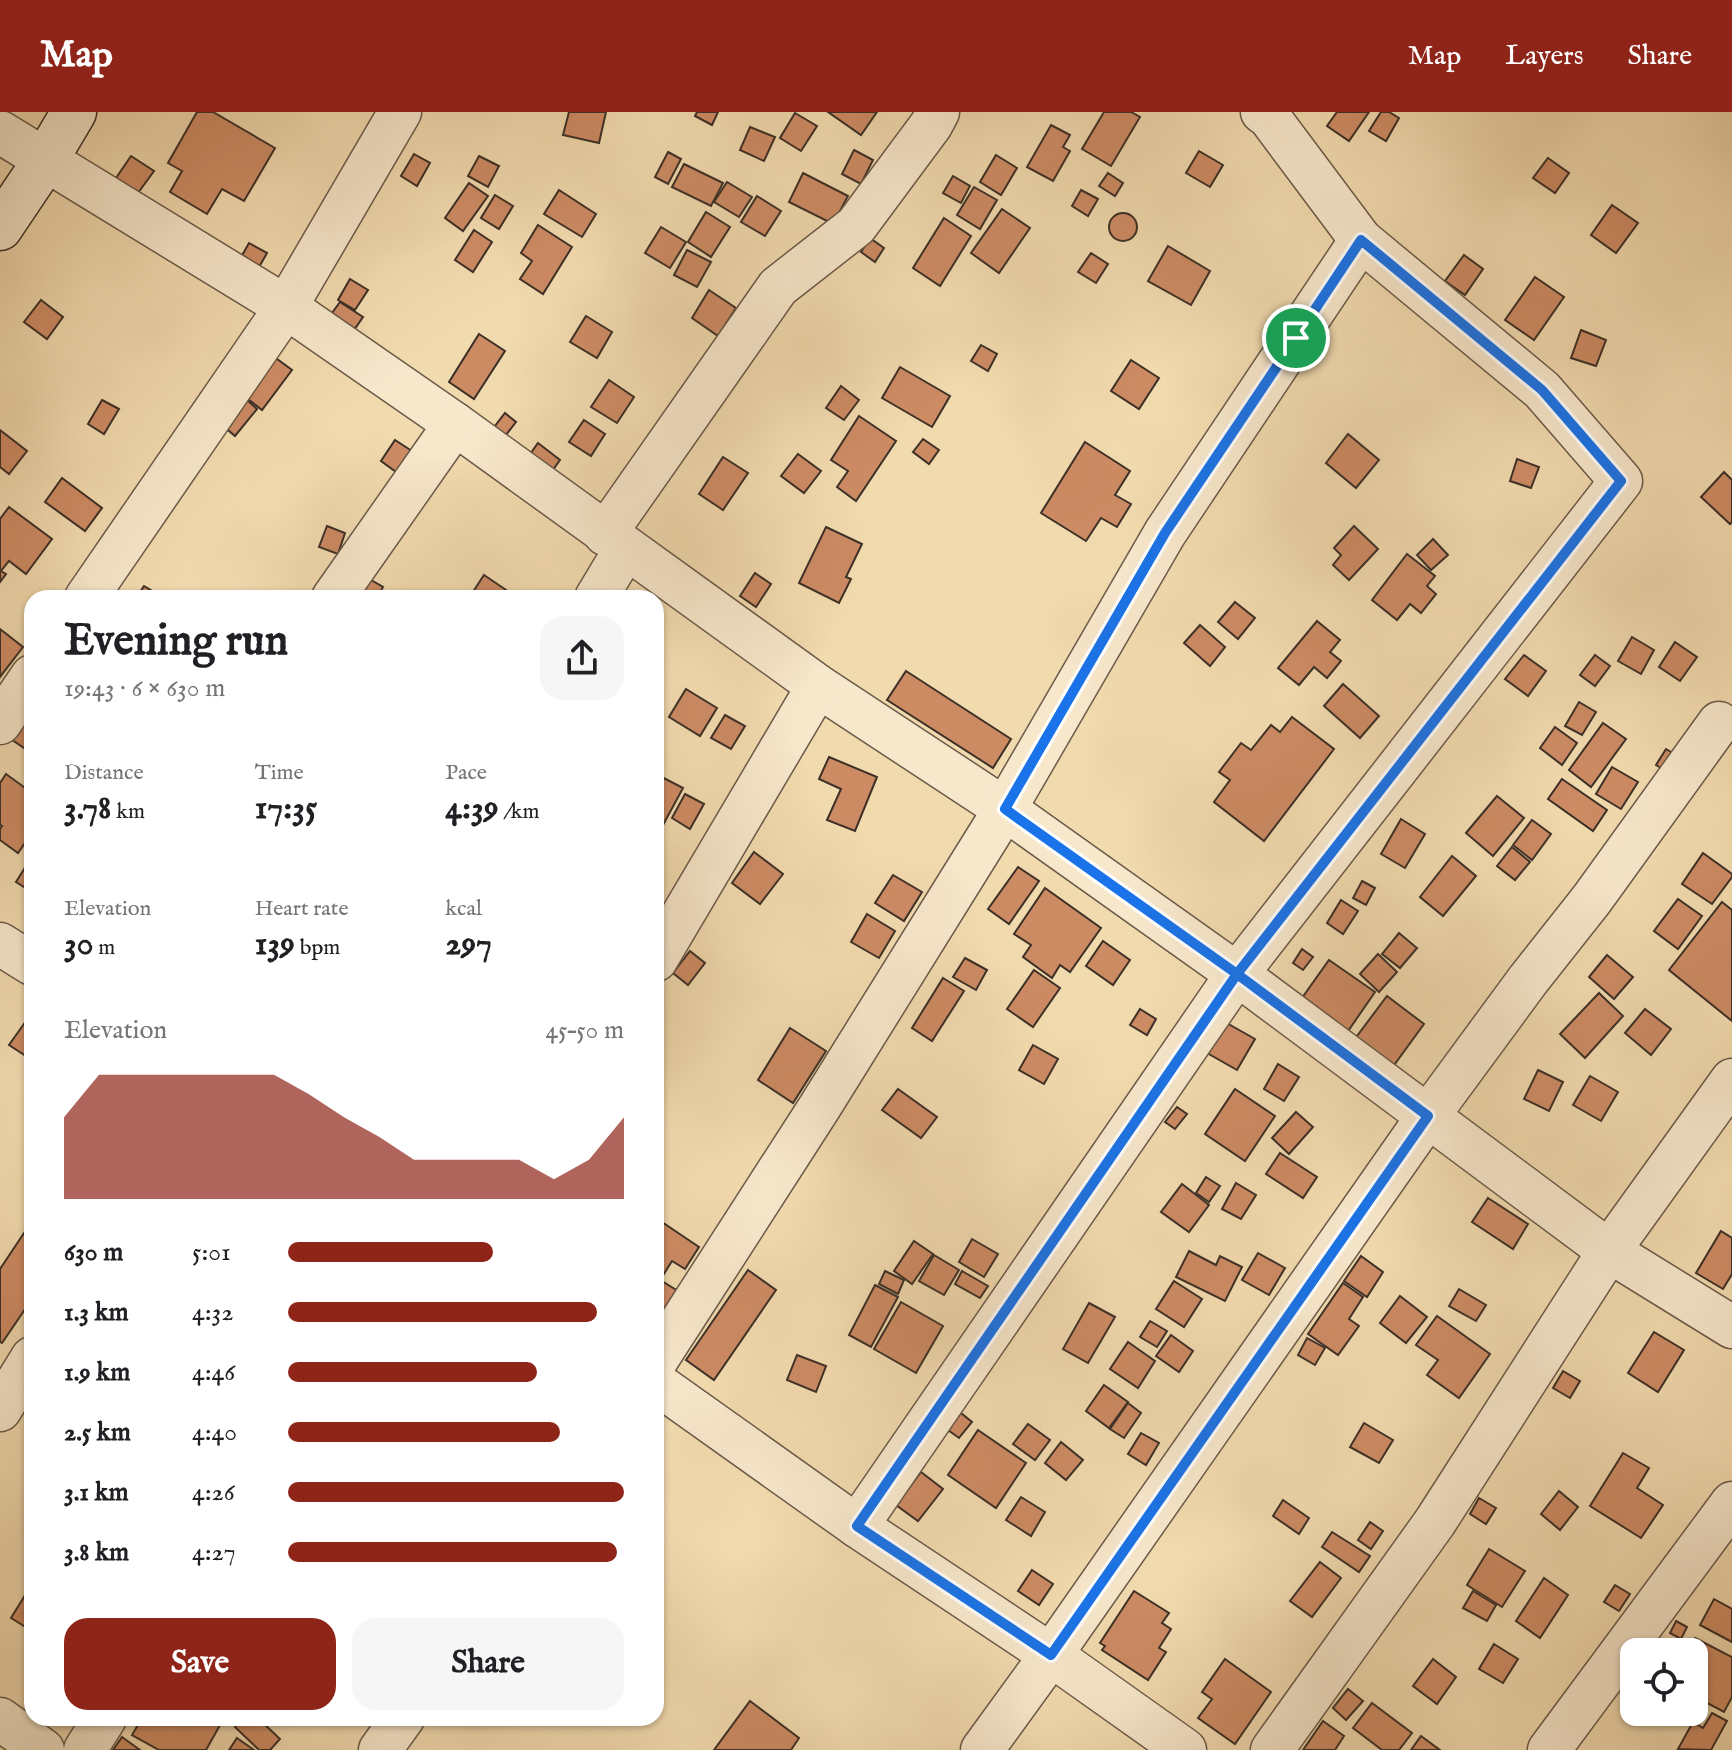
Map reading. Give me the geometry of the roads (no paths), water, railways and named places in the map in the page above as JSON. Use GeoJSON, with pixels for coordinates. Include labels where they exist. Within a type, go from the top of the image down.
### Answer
{"type":"FeatureCollection","features":[{"type":"Feature","properties":{"kind":"street"},"geometry":{"type":"LineString","coordinates":[[0,228],[74,112]]}},
{"type":"Feature","properties":{"kind":"street"},"geometry":{"type":"LineString","coordinates":[[91,590],[286,307],[400,112]]}},
{"type":"Feature","properties":{"kind":"street"},"geometry":{"type":"LineString","coordinates":[[599,590],[616,541],[778,287],[856,226],[938,112]]}},
{"type":"Feature","properties":{"kind":"street"},"geometry":{"type":"LineString","coordinates":[[857,1526],[1237,974],[1621,481],[1542,390],[1361,240],[1269,117],[1262,112]]}},
{"type":"Feature","properties":{"kind":"street"},"geometry":{"type":"LineString","coordinates":[[0,132],[286,307],[455,424],[818,686],[1005,809],[1237,974],[1609,1251],[1732,1327]]}},
{"type":"Feature","properties":{"kind":"street"},"geometry":{"type":"LineString","coordinates":[[664,1349],[819,1108],[1005,809],[1165,533],[1361,240]]}},
{"type":"Feature","properties":{"kind":"street"},"geometry":{"type":"LineString","coordinates":[[339,590],[455,424]]}},
{"type":"Feature","properties":{"kind":"street"},"geometry":{"type":"LineString","coordinates":[[664,946],[818,686]]}},
{"type":"Feature","properties":{"kind":"street"},"geometry":{"type":"LineString","coordinates":[[0,723],[24,688]]}},
{"type":"Feature","properties":{"kind":"street"},"geometry":{"type":"LineString","coordinates":[[982,1750],[1428,1116],[1592,899],[1719,723]]}},
{"type":"Feature","properties":{"kind":"street"},"geometry":{"type":"LineString","coordinates":[[1272,1750],[1435,1522],[1609,1251],[1732,1080]]}},
{"type":"Feature","properties":{"kind":"street"},"geometry":{"type":"LineString","coordinates":[[0,1410],[24,1371]]}},
{"type":"Feature","properties":{"kind":"street"},"geometry":{"type":"LineString","coordinates":[[664,1389],[857,1526],[1051,1655],[1185,1750]]}},
{"type":"Feature","properties":{"kind":"street"},"geometry":{"type":"LineString","coordinates":[[1549,1750],[1732,1503]]}},
{"type":"Feature","properties":{"kind":"street"},"geometry":{"type":"LineString","coordinates":[[0,1719],[43,1750]]}},
{"type":"Feature","properties":{"kind":"street"},"geometry":{"type":"LineString","coordinates":[[85,1750],[100,1726]]}},
{"type":"Feature","properties":{"kind":"street"},"geometry":{"type":"LineString","coordinates":[[380,1750],[397,1726]]}}]}
